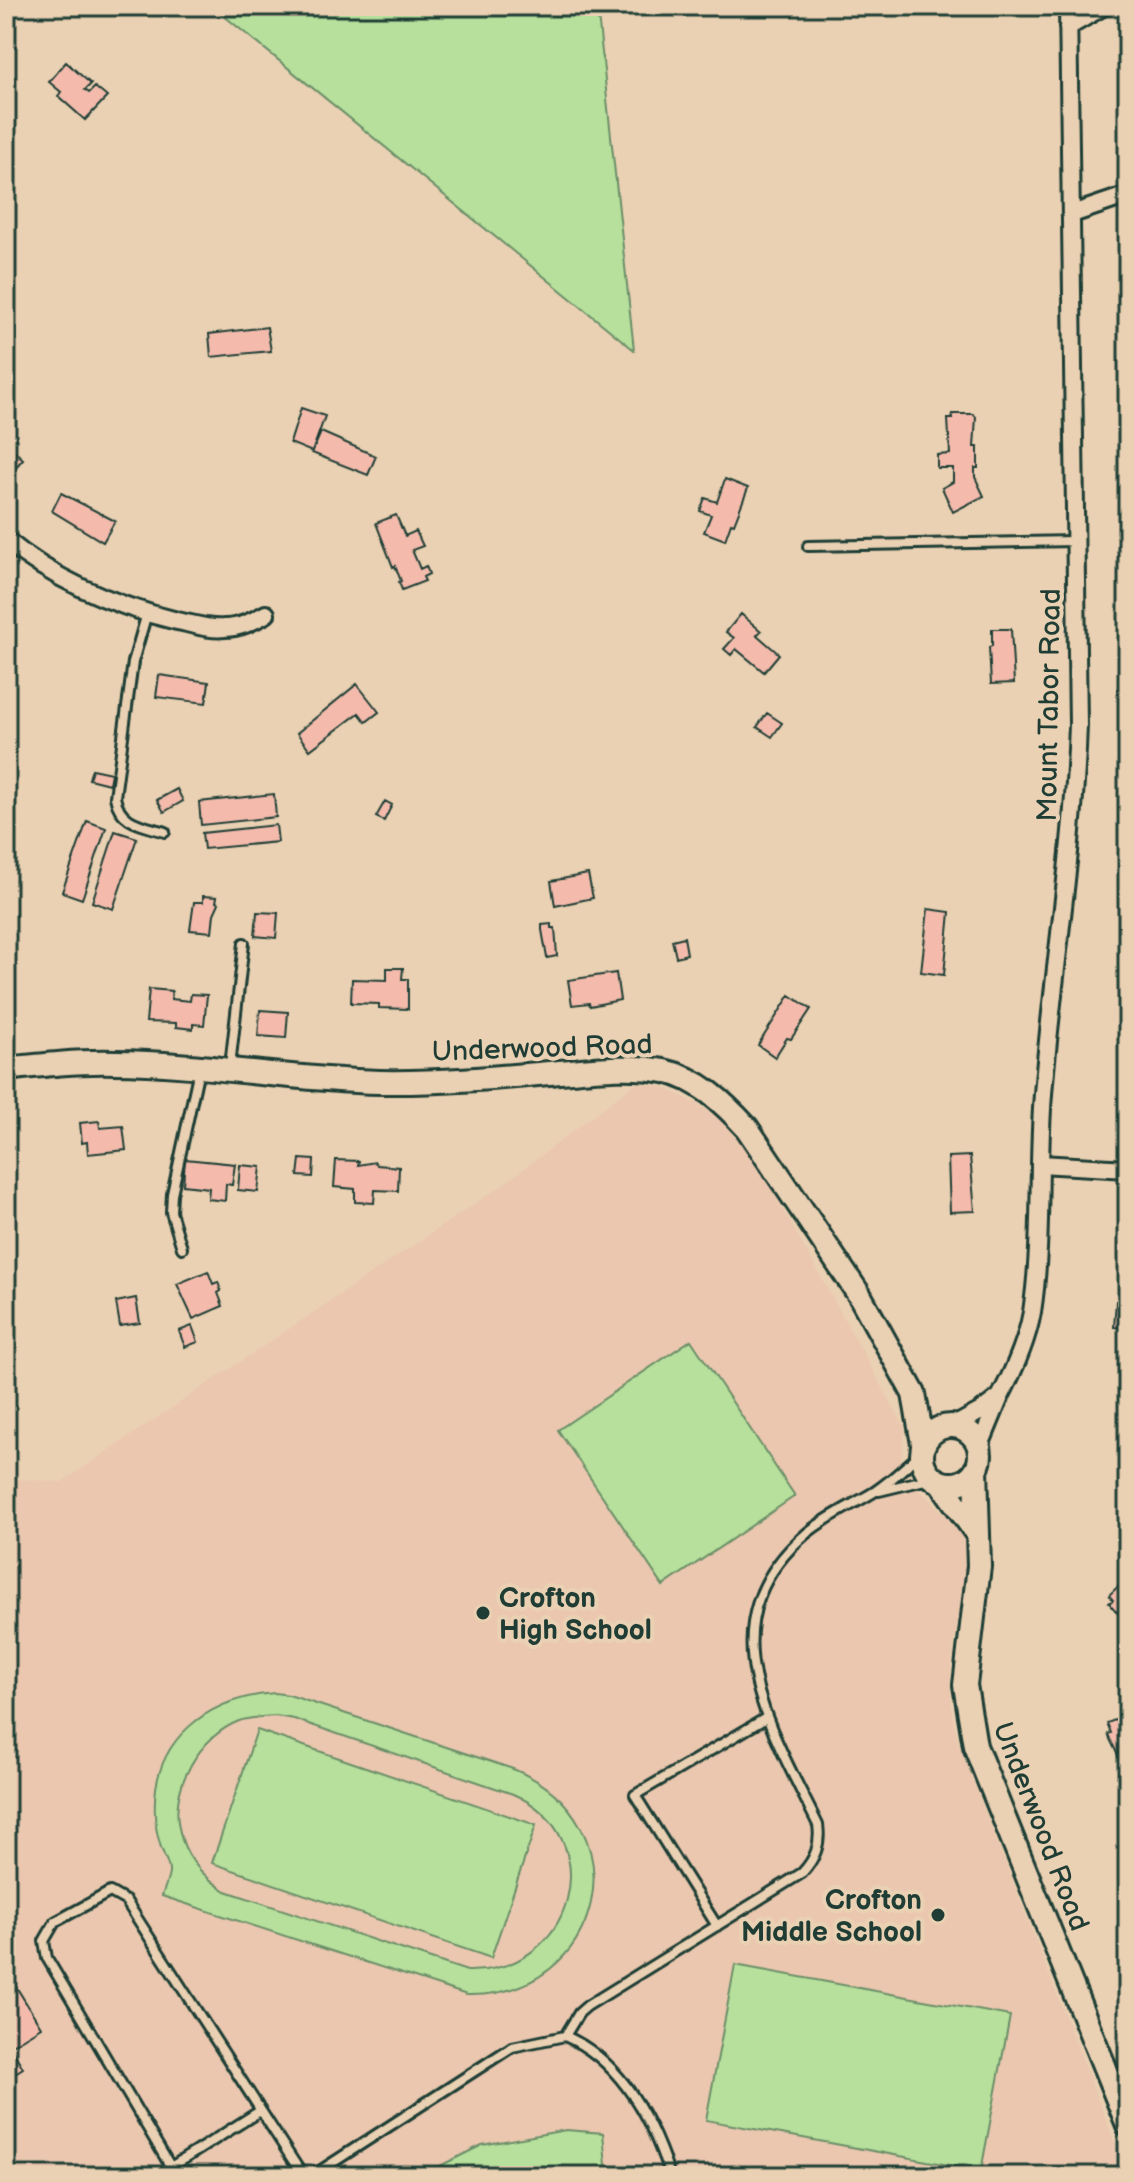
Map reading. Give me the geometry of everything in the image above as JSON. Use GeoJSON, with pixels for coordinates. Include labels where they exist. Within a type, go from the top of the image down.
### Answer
{"type":"FeatureCollection","features":[{"type":"Feature","properties":{"kind":"street","name":"Mount Tabor Road"},"geometry":{"type":"LineString","coordinates":[[978,1459],[1032,1316],[1038,1259],[1043,1094],[1075,801],[1078,725],[1068,6]]}},
{"type":"Feature","properties":{"kind":"street"},"geometry":{"type":"LineString","coordinates":[[1068,27],[1104,6]]}},
{"type":"Feature","properties":{"kind":"street"},"geometry":{"type":"LineString","coordinates":[[1072,214],[1128,195]]}},
{"type":"Feature","properties":{"kind":"street"},"geometry":{"type":"LineString","coordinates":[[6,540],[60,577],[147,613],[225,629],[243,626],[266,614]]}},
{"type":"Feature","properties":{"kind":"street","name":"Underwood Road"},"geometry":{"type":"LineString","coordinates":[[6,1069],[59,1063],[115,1062],[306,1078],[440,1082],[607,1068],[664,1071],[687,1078],[727,1105],[770,1158],[860,1296],[914,1394],[922,1449]]}},
{"type":"Feature","properties":{"kind":"street"},"geometry":{"type":"LineString","coordinates":[[1040,1164],[1128,1169]]}},
{"type":"Feature","properties":{"kind":"street","name":"Underwood Road"},"geometry":{"type":"LineString","coordinates":[[914,1394],[953,1426]]}},
{"type":"Feature","properties":{"kind":"street"},"geometry":{"type":"LineString","coordinates":[[978,1535],[922,1463],[922,1449],[934,1430],[953,1426],[1000,1397]]}},
{"type":"Feature","properties":{"kind":"street"},"geometry":{"type":"LineString","coordinates":[[937,1481],[961,1482],[978,1459],[970,1433],[953,1426]]}},
{"type":"Feature","properties":{"kind":"street","name":"Underwood Road"},"geometry":{"type":"LineString","coordinates":[[978,1459],[979,1566],[965,1685],[975,1746],[1128,2125]]}},
{"type":"Feature","properties":{"kind":"lane"},"geometry":{"type":"LineString","coordinates":[[808,546],[1076,541]]}},
{"type":"Feature","properties":{"kind":"lane"},"geometry":{"type":"LineString","coordinates":[[147,613],[133,662],[115,797],[117,810],[123,817],[165,832]]}},
{"type":"Feature","properties":{"kind":"lane"},"geometry":{"type":"LineString","coordinates":[[229,1071],[244,943]]}},
{"type":"Feature","properties":{"kind":"lane"},"geometry":{"type":"LineString","coordinates":[[182,1248],[171,1212],[172,1194],[199,1068]]}},
{"type":"Feature","properties":{"kind":"lane"},"geometry":{"type":"LineString","coordinates":[[565,2036],[587,2006],[802,1873],[817,1851],[820,1836],[818,1825],[758,1696],[751,1646],[759,1599],[768,1580],[791,1548],[807,1533],[874,1492],[922,1449]]}},
{"type":"Feature","properties":{"kind":"lane"},"geometry":{"type":"LineString","coordinates":[[874,1492],[937,1481]]}},
{"type":"Feature","properties":{"kind":"lane"},"geometry":{"type":"LineString","coordinates":[[717,1926],[635,1795],[766,1718]]}},
{"type":"Feature","properties":{"kind":"lane"},"geometry":{"type":"LineString","coordinates":[[176,2176],[47,1958],[44,1941],[55,1922],[110,1892],[126,1901],[303,2176]]}},
{"type":"Feature","properties":{"kind":"lane"},"geometry":{"type":"LineString","coordinates":[[312,2176],[512,2047],[565,2036],[600,2056],[616,2073],[648,2120],[670,2176]]}},
{"type":"Feature","properties":{"kind":"lane"},"geometry":{"type":"LineString","coordinates":[[171,2167],[260,2111]]}},
{"type":"Feature","properties":{"kind":"shaded area","name":"Crofton High School"},"geometry":{"type":"Polygon","coordinates":[[[636,1083],[660,1086],[717,1117],[760,1168],[905,1428],[900,1471],[941,1511],[964,1525],[968,1554],[950,1682],[952,1714],[960,1747],[1128,2176],[6,2176],[6,1478],[62,1482],[500,1187],[636,1083]]]}},
{"type":"Feature","properties":{"kind":"green space"},"geometry":{"type":"Polygon","coordinates":[[[212,6],[597,6],[634,350],[212,6]]]}},
{"type":"Feature","properties":{"kind":"green space"},"geometry":{"type":"Polygon","coordinates":[[[691,1340],[795,1496],[663,1586],[558,1430],[691,1340]]]}},
{"type":"Feature","properties":{"kind":"green space"},"geometry":{"type":"Polygon","coordinates":[[[275,1693],[289,1695],[513,1769],[555,1794],[581,1827],[593,1865],[591,1903],[577,1939],[551,1968],[514,1988],[467,1995],[162,1896],[169,1870],[158,1836],[155,1814],[156,1788],[162,1765],[173,1745],[206,1714],[250,1697],[275,1693]],[[276,1716],[239,1721],[212,1738],[191,1765],[179,1796],[179,1828],[190,1857],[210,1879],[226,1891],[467,1971],[504,1966],[533,1951],[554,1928],[567,1900],[570,1870],[562,1840],[544,1814],[513,1794],[294,1719],[276,1716]]]}},
{"type":"Feature","properties":{"kind":"green space"},"geometry":{"type":"Polygon","coordinates":[[[257,1730],[536,1825],[491,1958],[212,1863],[257,1730]]]}},
{"type":"Feature","properties":{"kind":"green space"},"geometry":{"type":"Polygon","coordinates":[[[735,1965],[1010,2016],[981,2171],[706,2120],[735,1965]]]}},
{"type":"Feature","properties":{"kind":"green space"},"geometry":{"type":"Polygon","coordinates":[[[566,2130],[603,2133],[607,2176],[420,2176],[482,2145],[566,2130]]]}},
{"type":"Feature","properties":{"kind":"building"},"geometry":{"type":"Polygon","coordinates":[[[66,62],[91,84],[85,90],[89,93],[95,87],[107,97],[85,120],[58,96],[61,92],[49,82],[66,62]]]}},
{"type":"Feature","properties":{"kind":"building"},"geometry":{"type":"Polygon","coordinates":[[[267,327],[271,351],[211,357],[209,334],[267,327]]]}},
{"type":"Feature","properties":{"kind":"building"},"geometry":{"type":"Polygon","coordinates":[[[301,408],[325,416],[312,452],[290,443],[301,408]]]}},
{"type":"Feature","properties":{"kind":"building"},"geometry":{"type":"Polygon","coordinates":[[[952,414],[973,414],[976,417],[974,447],[978,447],[978,468],[975,468],[975,477],[984,496],[953,512],[942,488],[953,482],[953,468],[937,468],[937,455],[950,454],[948,419],[953,419],[952,414]]]}},
{"type":"Feature","properties":{"kind":"building"},"geometry":{"type":"Polygon","coordinates":[[[321,432],[376,456],[368,475],[312,453],[321,432]]]}},
{"type":"Feature","properties":{"kind":"building"},"geometry":{"type":"Polygon","coordinates":[[[6,443],[23,459],[8,476],[6,475],[6,443]]]}},
{"type":"Feature","properties":{"kind":"building"},"geometry":{"type":"Polygon","coordinates":[[[725,479],[748,488],[725,540],[704,532],[711,515],[700,511],[705,498],[717,502],[725,479]]]}},
{"type":"Feature","properties":{"kind":"building"},"geometry":{"type":"Polygon","coordinates":[[[61,493],[115,521],[103,542],[52,511],[61,493]]]}},
{"type":"Feature","properties":{"kind":"building"},"geometry":{"type":"Polygon","coordinates":[[[396,515],[405,536],[416,531],[423,546],[412,550],[420,569],[426,566],[429,574],[423,577],[425,581],[402,590],[376,523],[396,515]]]}},
{"type":"Feature","properties":{"kind":"building"},"geometry":{"type":"Polygon","coordinates":[[[741,614],[761,631],[757,635],[779,654],[764,672],[736,649],[731,655],[724,649],[734,638],[726,632],[741,614]]]}},
{"type":"Feature","properties":{"kind":"building"},"geometry":{"type":"Polygon","coordinates":[[[992,629],[1011,629],[1014,683],[991,684],[989,647],[992,646],[992,629]]]}},
{"type":"Feature","properties":{"kind":"building"},"geometry":{"type":"Polygon","coordinates":[[[159,675],[209,682],[206,703],[156,697],[159,675]]]}},
{"type":"Feature","properties":{"kind":"building"},"geometry":{"type":"Polygon","coordinates":[[[357,684],[379,712],[366,722],[359,713],[310,750],[297,733],[357,684]]]}},
{"type":"Feature","properties":{"kind":"building"},"geometry":{"type":"Polygon","coordinates":[[[767,713],[782,723],[772,737],[757,727],[767,713]]]}},
{"type":"Feature","properties":{"kind":"building"},"geometry":{"type":"Polygon","coordinates":[[[92,769],[111,773],[109,784],[89,779],[92,769]]]}},
{"type":"Feature","properties":{"kind":"building"},"geometry":{"type":"Polygon","coordinates":[[[177,789],[183,801],[164,812],[157,800],[177,789]]]}},
{"type":"Feature","properties":{"kind":"building"},"geometry":{"type":"Polygon","coordinates":[[[274,794],[276,817],[201,825],[199,802],[274,794]]]}},
{"type":"Feature","properties":{"kind":"building"},"geometry":{"type":"Polygon","coordinates":[[[385,801],[392,805],[384,821],[376,817],[385,801]]]}},
{"type":"Feature","properties":{"kind":"building"},"geometry":{"type":"Polygon","coordinates":[[[87,821],[106,828],[82,899],[62,892],[87,821]]]}},
{"type":"Feature","properties":{"kind":"building"},"geometry":{"type":"Polygon","coordinates":[[[276,825],[278,842],[204,849],[202,833],[276,825]]]}},
{"type":"Feature","properties":{"kind":"building"},"geometry":{"type":"Polygon","coordinates":[[[115,831],[137,838],[113,909],[92,902],[115,831]]]}},
{"type":"Feature","properties":{"kind":"building"},"geometry":{"type":"Polygon","coordinates":[[[588,874],[593,898],[555,906],[551,881],[588,874]]]}},
{"type":"Feature","properties":{"kind":"building"},"geometry":{"type":"Polygon","coordinates":[[[203,896],[217,897],[216,902],[219,903],[212,932],[190,930],[194,902],[203,902],[203,896]]]}},
{"type":"Feature","properties":{"kind":"building"},"geometry":{"type":"Polygon","coordinates":[[[928,909],[950,912],[944,975],[921,972],[928,909]]]}},
{"type":"Feature","properties":{"kind":"building"},"geometry":{"type":"Polygon","coordinates":[[[257,912],[278,913],[276,938],[255,936],[257,912]]]}},
{"type":"Feature","properties":{"kind":"building"},"geometry":{"type":"Polygon","coordinates":[[[551,924],[551,928],[555,928],[557,956],[547,958],[542,925],[551,924]]]}},
{"type":"Feature","properties":{"kind":"building"},"geometry":{"type":"Polygon","coordinates":[[[684,937],[687,954],[676,957],[672,940],[684,937]]]}},
{"type":"Feature","properties":{"kind":"building"},"geometry":{"type":"Polygon","coordinates":[[[387,968],[403,968],[402,979],[408,979],[408,1009],[351,1003],[352,979],[387,980],[387,968]]]}},
{"type":"Feature","properties":{"kind":"building"},"geometry":{"type":"Polygon","coordinates":[[[616,973],[620,1000],[590,1006],[589,1003],[572,1005],[568,980],[616,973]]]}},
{"type":"Feature","properties":{"kind":"building"},"geometry":{"type":"Polygon","coordinates":[[[149,989],[172,991],[171,999],[190,1001],[191,994],[207,995],[204,1025],[193,1024],[193,1029],[176,1027],[176,1023],[146,1022],[149,989]]]}},
{"type":"Feature","properties":{"kind":"building"},"geometry":{"type":"Polygon","coordinates":[[[790,995],[811,1009],[775,1057],[758,1045],[790,995]]]}},
{"type":"Feature","properties":{"kind":"building"},"geometry":{"type":"Polygon","coordinates":[[[260,1010],[288,1012],[286,1038],[258,1036],[260,1010]]]}},
{"type":"Feature","properties":{"kind":"building"},"geometry":{"type":"Polygon","coordinates":[[[99,1121],[100,1128],[123,1126],[126,1150],[88,1154],[87,1142],[82,1143],[80,1123],[99,1121]]]}},
{"type":"Feature","properties":{"kind":"building"},"geometry":{"type":"Polygon","coordinates":[[[970,1156],[975,1211],[950,1212],[948,1157],[970,1156]]]}},
{"type":"Feature","properties":{"kind":"building"},"geometry":{"type":"Polygon","coordinates":[[[185,1159],[235,1164],[232,1185],[226,1184],[225,1201],[208,1199],[209,1188],[183,1185],[185,1159]]]}},
{"type":"Feature","properties":{"kind":"building"},"geometry":{"type":"Polygon","coordinates":[[[300,1159],[314,1160],[313,1177],[298,1176],[300,1159]]]}},
{"type":"Feature","properties":{"kind":"building"},"geometry":{"type":"Polygon","coordinates":[[[336,1160],[359,1161],[358,1165],[375,1162],[377,1165],[399,1167],[398,1191],[375,1190],[374,1203],[355,1202],[355,1189],[334,1187],[336,1160]]]}},
{"type":"Feature","properties":{"kind":"building"},"geometry":{"type":"Polygon","coordinates":[[[240,1165],[261,1167],[258,1192],[238,1190],[240,1165]]]}},
{"type":"Feature","properties":{"kind":"building"},"geometry":{"type":"Polygon","coordinates":[[[208,1271],[213,1284],[218,1282],[223,1306],[193,1319],[177,1284],[208,1271]]]}},
{"type":"Feature","properties":{"kind":"building"},"geometry":{"type":"Polygon","coordinates":[[[136,1298],[140,1323],[120,1326],[116,1302],[136,1298]]]}},
{"type":"Feature","properties":{"kind":"building"},"geometry":{"type":"Polygon","coordinates":[[[1116,1301],[1128,1302],[1128,1334],[1123,1334],[1124,1328],[1114,1327],[1116,1301]]]}},
{"type":"Feature","properties":{"kind":"building"},"geometry":{"type":"Polygon","coordinates":[[[192,1326],[198,1342],[185,1347],[179,1331],[192,1326]]]}},
{"type":"Feature","properties":{"kind":"building"},"geometry":{"type":"Polygon","coordinates":[[[1128,1577],[1128,1617],[1125,1614],[1122,1618],[1109,1603],[1113,1600],[1109,1595],[1128,1577]]]}},
{"type":"Feature","properties":{"kind":"building"},"geometry":{"type":"Polygon","coordinates":[[[1128,1715],[1128,1776],[1108,1734],[1111,1733],[1107,1723],[1128,1715]]]}},
{"type":"Feature","properties":{"kind":"building"},"geometry":{"type":"Polygon","coordinates":[[[7,1972],[41,2027],[10,2046],[23,2068],[6,2079],[7,1972]]]}},
{"type":"Feature","properties":{"kind":"place","name":"Crofton High School"},"geometry":{"type":"Point","coordinates":[483,1613]}},
{"type":"Feature","properties":{"kind":"place","name":"Crofton Middle School"},"geometry":{"type":"Point","coordinates":[938,1915]}}]}
